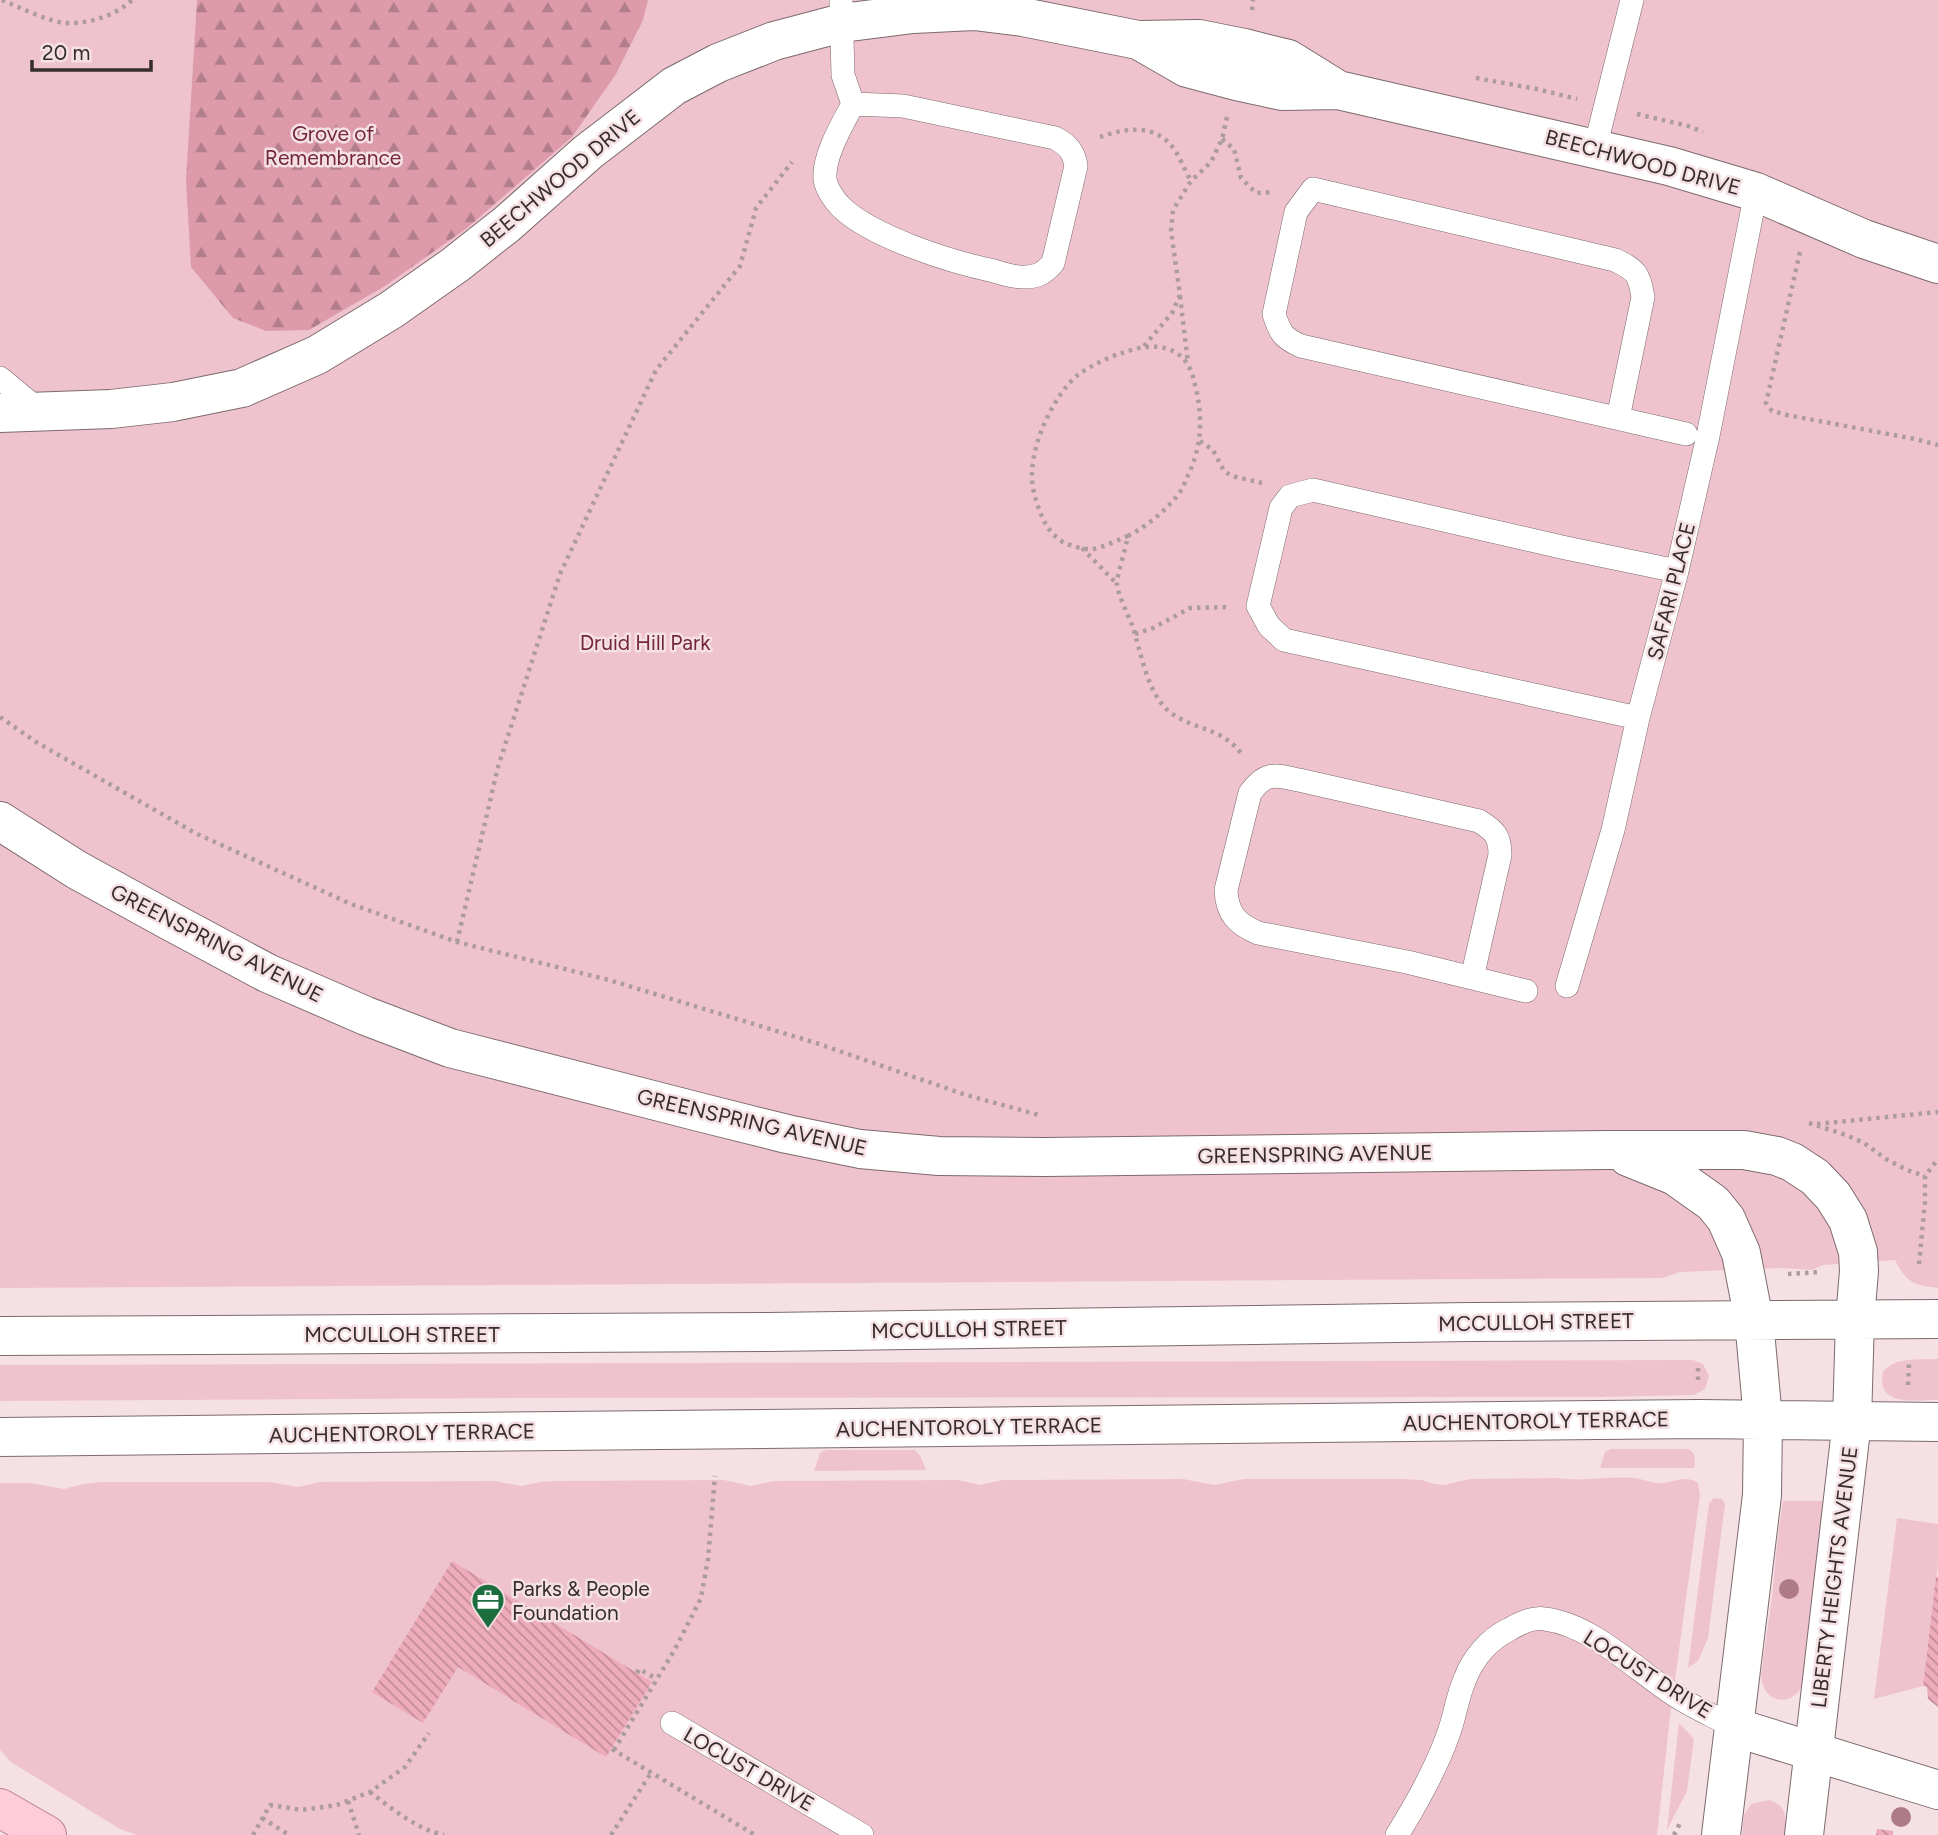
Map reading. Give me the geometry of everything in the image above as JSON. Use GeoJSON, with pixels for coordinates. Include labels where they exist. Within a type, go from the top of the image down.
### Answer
{"type":"FeatureCollection","features":[{"type":"Feature","properties":{"kind":"main road"},"geometry":{"type":"LineString","coordinates":[[0,1808],[47,1835]]}},
{"type":"Feature","properties":{"kind":"street","name":"BEECHWOOD DRIVE"},"geometry":{"type":"LineString","coordinates":[[0,413],[111,409],[173,402],[242,387],[317,355],[391,310],[455,265],[507,224],[588,152],[674,86],[718,63],[841,11],[913,14],[974,11],[1023,17],[1138,40],[1187,68],[1236,81],[1282,91],[1338,90],[1670,166],[1756,192],[1864,239],[1938,264]]}},
{"type":"Feature","properties":{"kind":"street","name":"GREENSPRING AVENUE"},"geometry":{"type":"LineString","coordinates":[[0,821],[77,870],[267,973],[366,1016],[450,1048],[787,1134],[860,1149],[939,1156],[1045,1157],[1606,1150],[1744,1150],[1777,1156],[1815,1177],[1833,1196],[1848,1220],[1858,1252],[1855,1319]]}},
{"type":"Feature","properties":{"kind":"street","name":"GREENSPRING AVENUE"},"geometry":{"type":"LineString","coordinates":[[1606,1150],[1675,1176],[1713,1203],[1726,1219],[1738,1245],[1754,1320]]}},
{"type":"Feature","properties":{"kind":"street","name":"LIBERTY HEIGHTS AVENUE"},"geometry":{"type":"LineString","coordinates":[[1804,1835],[1852,1421],[1855,1319]]}},
{"type":"Feature","properties":{"kind":"street","name":"MCCULLOH STREET"},"geometry":{"type":"LineString","coordinates":[[0,1336],[768,1332],[1938,1319]]}},
{"type":"Feature","properties":{"kind":"street"},"geometry":{"type":"LineString","coordinates":[[1721,1835],[1762,1495],[1763,1419],[1754,1320]]}},
{"type":"Feature","properties":{"kind":"street","name":"AUCHENTOROLY TERRACE"},"geometry":{"type":"LineString","coordinates":[[0,1437],[1763,1419],[1938,1422]]}},
{"type":"Feature","properties":{"kind":"street"},"geometry":{"type":"LineString","coordinates":[[1734,1727],[1938,1790]]}},
{"type":"Feature","properties":{"kind":"lane"},"geometry":{"type":"LineString","coordinates":[[1595,148],[1632,0]]}},
{"type":"Feature","properties":{"kind":"lane"},"geometry":{"type":"LineString","coordinates":[[841,11],[843,75],[853,104],[835,136],[825,178],[829,191],[840,206],[886,235],[974,267],[1022,278],[1045,272],[1053,263],[1076,166],[1074,155],[1065,143],[1055,138],[903,106],[853,104]]}},
{"type":"Feature","properties":{"kind":"lane"},"geometry":{"type":"LineString","coordinates":[[1618,418],[1643,296],[1640,281],[1632,268],[1615,260],[1313,189],[1296,212],[1274,314],[1279,331],[1287,340],[1301,346],[1686,434]]}},
{"type":"Feature","properties":{"kind":"lane","name":"SAFARI PLACE"},"geometry":{"type":"LineString","coordinates":[[1567,986],[1613,830],[1638,718],[1677,571],[1708,436],[1756,192]]}},
{"type":"Feature","properties":{"kind":"lane"},"geometry":{"type":"LineString","coordinates":[[0,378],[41,412]]}},
{"type":"Feature","properties":{"kind":"lane"},"geometry":{"type":"LineString","coordinates":[[1638,718],[1284,639],[1269,626],[1258,606],[1281,508],[1290,496],[1313,490],[1677,571]]}},
{"type":"Feature","properties":{"kind":"lane"},"geometry":{"type":"LineString","coordinates":[[1472,978],[1500,855],[1500,841],[1492,829],[1479,821],[1299,780],[1273,775],[1260,780],[1250,793],[1226,890],[1227,905],[1243,927],[1258,933],[1406,962],[1472,978],[1527,991]]}},
{"type":"Feature","properties":{"kind":"lane","name":"LOCUST DRIVE"},"geometry":{"type":"LineString","coordinates":[[1397,1835],[1436,1765],[1472,1664],[1484,1647],[1501,1633],[1524,1622],[1543,1619],[1569,1626],[1590,1636],[1677,1697],[1734,1727]]}},
{"type":"Feature","properties":{"kind":"lane","name":"LOCUST DRIVE"},"geometry":{"type":"LineString","coordinates":[[672,1723],[862,1835]]}},
{"type":"Feature","properties":{"kind":"path"},"geometry":{"type":"LineString","coordinates":[[2,0],[64,23],[95,20],[125,7],[132,0]]}},
{"type":"Feature","properties":{"kind":"path"},"geometry":{"type":"LineString","coordinates":[[1188,363],[1177,353],[1144,346],[1115,355],[1079,374],[1062,393],[1050,412],[1036,450],[1032,474],[1035,498],[1053,536],[1071,546],[1093,549],[1128,537],[1151,523],[1181,491],[1196,459],[1200,441],[1200,405],[1188,363],[1171,231],[1173,210],[1191,181],[1212,162],[1225,124]]}},
{"type":"Feature","properties":{"kind":"path"},"geometry":{"type":"LineString","coordinates":[[1069,149],[1111,133],[1141,129],[1154,131],[1170,143],[1191,181]]}},
{"type":"Feature","properties":{"kind":"path"},"geometry":{"type":"LineString","coordinates":[[1222,139],[1234,149],[1241,178],[1256,193],[1313,189]]}},
{"type":"Feature","properties":{"kind":"path"},"geometry":{"type":"LineString","coordinates":[[457,942],[498,767],[560,574],[656,370],[740,266],[756,208],[794,159]]}},
{"type":"Feature","properties":{"kind":"path"},"geometry":{"type":"LineString","coordinates":[[1800,251],[1766,404],[1772,411],[1787,415],[1938,445]]}},
{"type":"Feature","properties":{"kind":"path"},"geometry":{"type":"LineString","coordinates":[[1144,346],[1172,313],[1180,295]]}},
{"type":"Feature","properties":{"kind":"path"},"geometry":{"type":"LineString","coordinates":[[1200,441],[1213,450],[1224,471],[1232,476],[1277,486],[1290,496]]}},
{"type":"Feature","properties":{"kind":"path"},"geometry":{"type":"LineString","coordinates":[[1117,584],[1128,537]]}},
{"type":"Feature","properties":{"kind":"path"},"geometry":{"type":"LineString","coordinates":[[1081,548],[1117,584],[1146,673],[1167,710],[1179,719],[1219,733],[1239,750],[1260,780]]}},
{"type":"Feature","properties":{"kind":"path"},"geometry":{"type":"LineString","coordinates":[[1135,634],[1153,628],[1190,608],[1258,606]]}},
{"type":"Feature","properties":{"kind":"path"},"geometry":{"type":"LineString","coordinates":[[0,717],[36,742],[195,833],[351,904],[457,942],[622,984],[816,1043],[967,1095],[1045,1117]]}},
{"type":"Feature","properties":{"kind":"path"},"geometry":{"type":"LineString","coordinates":[[1777,1156],[1793,1130],[1813,1124],[1938,1112]]}},
{"type":"Feature","properties":{"kind":"path"},"geometry":{"type":"LineString","coordinates":[[1803,1122],[1864,1143],[1886,1159],[1924,1176]]}},
{"type":"Feature","properties":{"kind":"path"},"geometry":{"type":"LineString","coordinates":[[1919,1264],[1924,1176],[1938,1158]]}},
{"type":"Feature","properties":{"kind":"path"},"geometry":{"type":"LineString","coordinates":[[1788,1274],[1820,1272]]}},
{"type":"Feature","properties":{"kind":"path"},"geometry":{"type":"LineString","coordinates":[[715,1476],[708,1559],[701,1598],[674,1651],[612,1749],[755,1835]]}},
{"type":"Feature","properties":{"kind":"path"},"geometry":{"type":"LineString","coordinates":[[637,1673],[639,1669],[657,1679]]}},
{"type":"Feature","properties":{"kind":"path"},"geometry":{"type":"LineString","coordinates":[[253,1835],[270,1805],[302,1810],[337,1805],[370,1792],[405,1767],[429,1733]]}},
{"type":"Feature","properties":{"kind":"path"},"geometry":{"type":"LineString","coordinates":[[611,1835],[651,1773]]}},
{"type":"Feature","properties":{"kind":"path"},"geometry":{"type":"LineString","coordinates":[[370,1792],[399,1815],[444,1835]]}},
{"type":"Feature","properties":{"kind":"path"},"geometry":{"type":"LineString","coordinates":[[348,1801],[359,1835]]}},
{"type":"Feature","properties":{"kind":"path"},"geometry":{"type":"LineString","coordinates":[[262,1818],[289,1835]]}},
{"type":"Feature","properties":{"kind":"green space","name":"Druid Hill Park"},"geometry":{"type":"Polygon","coordinates":[[[0,0],[1938,0],[1938,1288],[1912,1282],[1903,1274],[1895,1260],[1823,1265],[1812,1270],[1783,1268],[1680,1272],[1663,1278],[0,1288],[0,0]]]}},
{"type":"Feature","properties":{"kind":"green space","name":"Grove of Remembrance"},"geometry":{"type":"Polygon","coordinates":[[[197,0],[648,0],[643,20],[616,74],[572,137],[467,228],[385,286],[309,330],[266,331],[233,318],[191,267],[186,180],[197,0]]]}},
{"type":"Feature","properties":{"kind":"green space"},"geometry":{"type":"Polygon","coordinates":[[[1938,1359],[1938,1400],[1899,1399],[1885,1391],[1882,1383],[1883,1372],[1894,1363],[1938,1359]]]}},
{"type":"Feature","properties":{"kind":"green space"},"geometry":{"type":"Polygon","coordinates":[[[1693,1360],[1703,1364],[1709,1376],[1705,1389],[1694,1395],[0,1401],[0,1365],[1693,1360]]]}},
{"type":"Feature","properties":{"kind":"green space"},"geometry":{"type":"Polygon","coordinates":[[[1611,1449],[1689,1449],[1694,1454],[1695,1466],[1600,1468],[1605,1452],[1611,1449]]]}},
{"type":"Feature","properties":{"kind":"green space"},"geometry":{"type":"Polygon","coordinates":[[[826,1450],[915,1450],[926,1470],[814,1471],[820,1453],[826,1450]]]}},
{"type":"Feature","properties":{"kind":"green space"},"geometry":{"type":"Polygon","coordinates":[[[1634,1478],[1658,1483],[1689,1479],[1698,1483],[1700,1495],[1657,1835],[137,1835],[120,1829],[11,1762],[0,1750],[0,1483],[30,1483],[64,1489],[101,1482],[269,1482],[298,1487],[320,1482],[495,1481],[521,1486],[555,1481],[724,1480],[751,1486],[774,1481],[958,1480],[980,1485],[1003,1480],[1183,1479],[1214,1485],[1244,1479],[1403,1479],[1444,1485],[1470,1479],[1634,1478]]]}},
{"type":"Feature","properties":{"kind":"green space"},"geometry":{"type":"Polygon","coordinates":[[[1714,1498],[1722,1499],[1725,1504],[1708,1638],[1698,1661],[1688,1668],[1709,1504],[1714,1498]]]}},
{"type":"Feature","properties":{"kind":"green space"},"geometry":{"type":"Polygon","coordinates":[[[1783,1501],[1822,1501],[1823,1509],[1803,1684],[1792,1697],[1779,1700],[1767,1692],[1761,1676],[1783,1501]]]}},
{"type":"Feature","properties":{"kind":"green space"},"geometry":{"type":"Polygon","coordinates":[[[1897,1518],[1938,1524],[1938,1564],[1923,1686],[1874,1699],[1897,1518]]]}},
{"type":"Feature","properties":{"kind":"green space"},"geometry":{"type":"Polygon","coordinates":[[[1679,1723],[1694,1739],[1687,1791],[1667,1830],[1679,1723]]]}},
{"type":"Feature","properties":{"kind":"green space"},"geometry":{"type":"Polygon","coordinates":[[[1769,1800],[1779,1805],[1784,1813],[1785,1835],[1742,1835],[1744,1815],[1751,1804],[1769,1800]]]}},
{"type":"Feature","properties":{"kind":"building","name":"Parks & People Foundation"},"geometry":{"type":"Polygon","coordinates":[[[452,1561],[652,1682],[606,1757],[458,1667],[423,1723],[372,1692],[452,1561]]]}},
{"type":"Feature","properties":{"kind":"building"},"geometry":{"type":"Polygon","coordinates":[[[1936,1577],[1938,1707],[1928,1699],[1927,1687],[1923,1686],[1936,1577]]]}},
{"type":"Feature","properties":{"kind":"building"},"geometry":{"type":"Polygon","coordinates":[[[1877,1829],[1893,1831],[1893,1835],[1876,1835],[1877,1829]]]}},
{"type":"Feature","properties":{"kind":"place","name":"Parks & People Foundation"},"geometry":{"type":"Point","coordinates":[488,1630]}}]}
